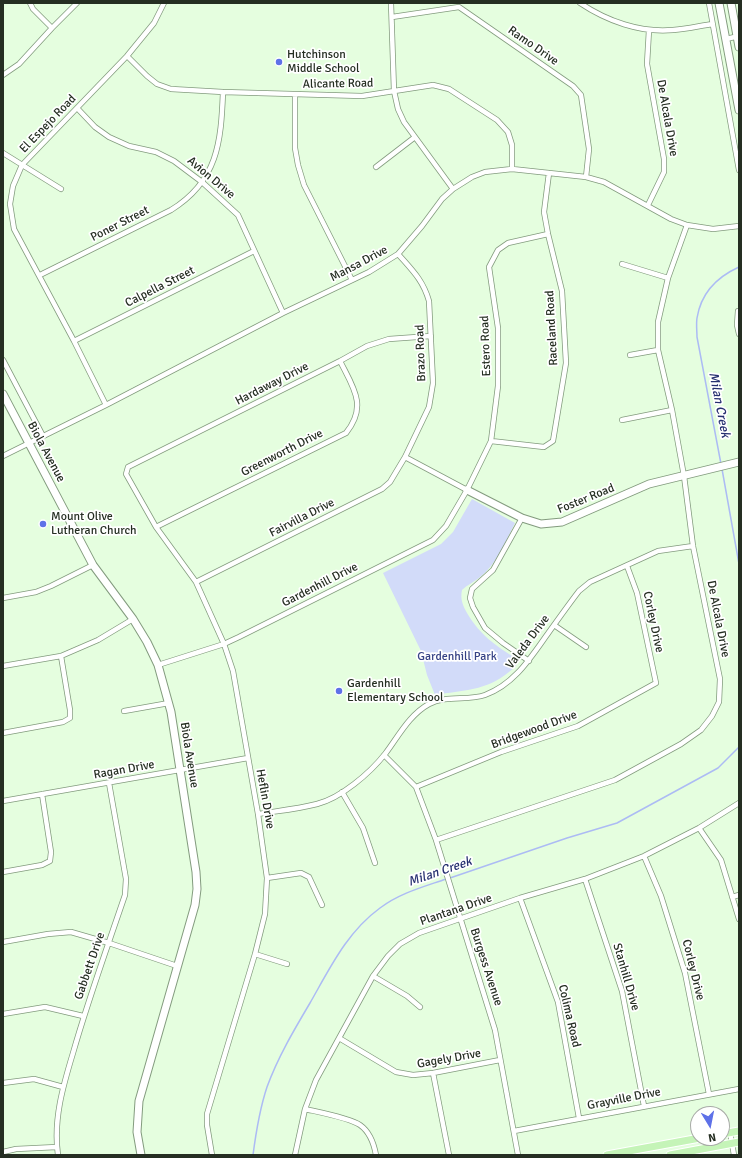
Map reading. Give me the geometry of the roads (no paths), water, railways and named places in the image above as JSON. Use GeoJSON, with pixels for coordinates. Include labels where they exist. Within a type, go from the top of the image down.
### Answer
{"type":"FeatureCollection","features":[{"type":"Feature","properties":{"kind":"main road"},"geometry":{"type":"LineString","coordinates":[[607,1155],[690,1140]]}},
{"type":"Feature","properties":{"kind":"main road"},"geometry":{"type":"LineString","coordinates":[[670,1155],[735,1143]]}},
{"type":"Feature","properties":{"kind":"street"},"geometry":{"type":"LineString","coordinates":[[30,3],[33,9],[52,28]]}},
{"type":"Feature","properties":{"kind":"street"},"geometry":{"type":"LineString","coordinates":[[3,74],[19,64],[77,3]]}},
{"type":"Feature","properties":{"kind":"street","name":"El Espejo Road"},"geometry":{"type":"LineString","coordinates":[[106,405],[40,275],[14,229],[10,204],[13,186],[22,165],[127,56],[154,23],[164,3]]}},
{"type":"Feature","properties":{"kind":"street"},"geometry":{"type":"LineString","coordinates":[[391,3],[394,91],[398,108],[404,122],[453,189]]}},
{"type":"Feature","properties":{"kind":"street"},"geometry":{"type":"LineString","coordinates":[[580,3],[608,19],[648,30],[673,30],[712,24]]}},
{"type":"Feature","properties":{"kind":"street"},"geometry":{"type":"LineString","coordinates":[[708,3],[739,170]]}},
{"type":"Feature","properties":{"kind":"street"},"geometry":{"type":"LineString","coordinates":[[719,3],[739,110]]}},
{"type":"Feature","properties":{"kind":"street"},"geometry":{"type":"LineString","coordinates":[[731,3],[739,47]]}},
{"type":"Feature","properties":{"kind":"street","name":"Ramo Drive"},"geometry":{"type":"LineString","coordinates":[[392,18],[459,7],[573,86],[581,95],[590,149],[586,177]]}},
{"type":"Feature","properties":{"kind":"street","name":"De Alcala Drive"},"geometry":{"type":"LineString","coordinates":[[648,30],[647,64],[664,159],[664,172],[648,205]]}},
{"type":"Feature","properties":{"kind":"street"},"geometry":{"type":"LineString","coordinates":[[726,38],[738,36]]}},
{"type":"Feature","properties":{"kind":"street","name":"Alicante Road"},"geometry":{"type":"LineString","coordinates":[[127,56],[147,76],[158,84],[171,88],[223,92],[362,96],[433,85],[448,89],[497,120],[508,132],[512,145],[512,169]]}},
{"type":"Feature","properties":{"kind":"street","name":"Poner Street"},"geometry":{"type":"LineString","coordinates":[[40,275],[171,210],[185,201],[202,182],[214,162],[220,143],[223,92]]}},
{"type":"Feature","properties":{"kind":"street"},"geometry":{"type":"LineString","coordinates":[[295,95],[296,148],[298,165],[304,185],[352,280]]}},
{"type":"Feature","properties":{"kind":"street","name":"Avion Drive"},"geometry":{"type":"LineString","coordinates":[[77,108],[95,127],[109,137],[129,146],[156,152],[168,158],[202,182],[238,215],[283,313]]}},
{"type":"Feature","properties":{"kind":"street"},"geometry":{"type":"LineString","coordinates":[[376,167],[415,137]]}},
{"type":"Feature","properties":{"kind":"street"},"geometry":{"type":"LineString","coordinates":[[3,153],[61,189]]}},
{"type":"Feature","properties":{"kind":"street","name":"Mansa Drive"},"geometry":{"type":"LineString","coordinates":[[3,456],[106,405],[283,313],[369,272],[398,254],[422,226],[442,199],[453,189],[472,177],[485,172],[512,169],[586,177],[604,182],[671,219],[687,226],[713,229],[739,226]]}},
{"type":"Feature","properties":{"kind":"street","name":"Raceland Road"},"geometry":{"type":"LineString","coordinates":[[491,441],[544,447],[553,441],[566,363],[562,291],[544,212],[549,173]]}},
{"type":"Feature","properties":{"kind":"street","name":"De Alcala Drive"},"geometry":{"type":"LineString","coordinates":[[436,840],[615,780],[680,744],[701,730],[712,716],[719,702],[720,679],[693,546],[684,476],[672,410],[658,350],[658,322],[668,278],[687,226]]}},
{"type":"Feature","properties":{"kind":"street","name":"Estero Road"},"geometry":{"type":"LineString","coordinates":[[467,490],[491,441],[498,386],[498,328],[489,267],[498,250],[508,243],[548,234]]}},
{"type":"Feature","properties":{"kind":"street","name":"Calpella Street"},"geometry":{"type":"LineString","coordinates":[[74,341],[254,251]]}},
{"type":"Feature","properties":{"kind":"street","name":"Brazo Road"},"geometry":{"type":"LineString","coordinates":[[398,254],[422,282],[429,301],[433,383],[429,406],[406,456]]}},
{"type":"Feature","properties":{"kind":"street"},"geometry":{"type":"LineString","coordinates":[[622,264],[668,278]]}},
{"type":"Feature","properties":{"kind":"street"},"geometry":{"type":"LineString","coordinates":[[738,311],[737,325],[739,334]]}},
{"type":"Feature","properties":{"kind":"street","name":"Hardaway Drive"},"geometry":{"type":"LineString","coordinates":[[128,467],[368,346],[389,339],[431,336]]}},
{"type":"Feature","properties":{"kind":"street"},"geometry":{"type":"LineString","coordinates":[[630,355],[658,350]]}},
{"type":"Feature","properties":{"kind":"street","name":"Biola Avenue"},"geometry":{"type":"LineString","coordinates":[[3,360],[43,436]]}},
{"type":"Feature","properties":{"kind":"street","name":"Greenworth Drive"},"geometry":{"type":"LineString","coordinates":[[156,527],[346,433],[357,414],[357,401],[354,389],[340,361]]}},
{"type":"Feature","properties":{"kind":"street","name":"Biola Avenue"},"geometry":{"type":"LineString","coordinates":[[3,394],[93,565],[133,619],[147,642],[158,665],[169,703],[196,872],[197,889],[195,905],[139,1101],[137,1132],[141,1155]]}},
{"type":"Feature","properties":{"kind":"street"},"geometry":{"type":"LineString","coordinates":[[622,420],[672,410]]}},
{"type":"Feature","properties":{"kind":"street","name":"Foster Road"},"geometry":{"type":"LineString","coordinates":[[406,456],[467,490],[522,518],[541,524],[562,522],[649,484],[739,462]]}},
{"type":"Feature","properties":{"kind":"street","name":"Fairvilla Drive"},"geometry":{"type":"LineString","coordinates":[[196,582],[382,489],[390,482],[406,456]]}},
{"type":"Feature","properties":{"kind":"street","name":"Heflin Drive"},"geometry":{"type":"LineString","coordinates":[[128,467],[126,474],[156,527],[196,582],[224,644],[233,671],[258,814],[267,878],[265,914],[255,954],[207,1114],[207,1125],[212,1155]]}},
{"type":"Feature","properties":{"kind":"street","name":"Gardenhill Drive"},"geometry":{"type":"LineString","coordinates":[[158,665],[224,644],[272,622],[433,540],[446,526],[467,490]]}},
{"type":"Feature","properties":{"kind":"street"},"geometry":{"type":"LineString","coordinates":[[522,518],[493,570],[472,589],[470,598],[473,607],[485,628],[503,643],[529,661]]}},
{"type":"Feature","properties":{"kind":"street","name":"Valeda Drive"},"geometry":{"type":"LineString","coordinates":[[258,814],[318,804],[342,792],[366,775],[384,755],[410,720],[429,704],[443,700],[484,696],[502,687],[516,676],[529,661],[579,591],[590,582],[658,551],[693,546]]}},
{"type":"Feature","properties":{"kind":"street"},"geometry":{"type":"LineString","coordinates":[[3,598],[36,592],[93,565]]}},
{"type":"Feature","properties":{"kind":"street","name":"Corley Drive"},"geometry":{"type":"LineString","coordinates":[[627,566],[638,593],[656,683]]}},
{"type":"Feature","properties":{"kind":"street"},"geometry":{"type":"LineString","coordinates":[[3,666],[61,656],[98,640],[133,619]]}},
{"type":"Feature","properties":{"kind":"street"},"geometry":{"type":"LineString","coordinates":[[554,625],[586,647]]}},
{"type":"Feature","properties":{"kind":"street"},"geometry":{"type":"LineString","coordinates":[[3,733],[63,722],[70,718],[61,656]]}},
{"type":"Feature","properties":{"kind":"street","name":"Bridgewood Drive"},"geometry":{"type":"LineString","coordinates":[[416,787],[501,752],[578,726],[656,683]]}},
{"type":"Feature","properties":{"kind":"street"},"geometry":{"type":"LineString","coordinates":[[124,711],[169,703]]}},
{"type":"Feature","properties":{"kind":"street","name":"Burgess Avenue"},"geometry":{"type":"LineString","coordinates":[[384,755],[416,787],[436,840],[490,1009],[518,1155]]}},
{"type":"Feature","properties":{"kind":"street","name":"Ragan Drive"},"geometry":{"type":"LineString","coordinates":[[3,801],[248,758]]}},
{"type":"Feature","properties":{"kind":"street","name":"Gabbett Drive"},"geometry":{"type":"LineString","coordinates":[[58,1155],[57,1119],[63,1087],[83,1016],[125,895],[126,879],[109,783]]}},
{"type":"Feature","properties":{"kind":"street"},"geometry":{"type":"LineString","coordinates":[[342,792],[363,828],[375,863]]}},
{"type":"Feature","properties":{"kind":"street"},"geometry":{"type":"LineString","coordinates":[[3,872],[42,865],[50,861],[51,852],[42,794]]}},
{"type":"Feature","properties":{"kind":"street","name":"Plantana Drive"},"geometry":{"type":"LineString","coordinates":[[295,1155],[305,1109],[316,1080],[373,976],[388,956],[400,944],[419,933],[520,898],[585,879],[644,856],[699,828],[739,803]]}},
{"type":"Feature","properties":{"kind":"street"},"geometry":{"type":"LineString","coordinates":[[699,828],[721,860],[739,919]]}},
{"type":"Feature","properties":{"kind":"street","name":"Corley Drive"},"geometry":{"type":"LineString","coordinates":[[644,856],[661,896],[685,973],[709,1094]]}},
{"type":"Feature","properties":{"kind":"street"},"geometry":{"type":"LineString","coordinates":[[267,878],[301,873],[309,877],[322,905]]}},
{"type":"Feature","properties":{"kind":"street","name":"Stanhill Drive"},"geometry":{"type":"LineString","coordinates":[[585,879],[622,991],[644,1106]]}},
{"type":"Feature","properties":{"kind":"street"},"geometry":{"type":"LineString","coordinates":[[732,897],[739,895]]}},
{"type":"Feature","properties":{"kind":"street","name":"Colima Road"},"geometry":{"type":"LineString","coordinates":[[520,898],[558,1002],[579,1118]]}},
{"type":"Feature","properties":{"kind":"street"},"geometry":{"type":"LineString","coordinates":[[3,942],[48,934],[71,932],[177,966]]}},
{"type":"Feature","properties":{"kind":"street"},"geometry":{"type":"LineString","coordinates":[[255,954],[287,964]]}},
{"type":"Feature","properties":{"kind":"street"},"geometry":{"type":"LineString","coordinates":[[373,976],[407,996],[420,1007]]}},
{"type":"Feature","properties":{"kind":"street"},"geometry":{"type":"LineString","coordinates":[[3,1014],[45,1007],[83,1016]]}},
{"type":"Feature","properties":{"kind":"street","name":"Gagely Drive"},"geometry":{"type":"LineString","coordinates":[[339,1038],[396,1072],[413,1075],[433,1073],[500,1060]]}},
{"type":"Feature","properties":{"kind":"street"},"geometry":{"type":"LineString","coordinates":[[433,1073],[449,1155]]}},
{"type":"Feature","properties":{"kind":"street"},"geometry":{"type":"LineString","coordinates":[[3,1083],[34,1079],[63,1087]]}},
{"type":"Feature","properties":{"kind":"street","name":"Grayville Drive"},"geometry":{"type":"LineString","coordinates":[[514,1131],[739,1089]]}},
{"type":"Feature","properties":{"kind":"street"},"geometry":{"type":"LineString","coordinates":[[305,1109],[344,1119],[360,1125],[369,1135],[375,1146],[376,1155]]}},
{"type":"Feature","properties":{"kind":"street"},"geometry":{"type":"LineString","coordinates":[[734,1155],[735,1143]]}},
{"type":"Feature","properties":{"kind":"street"},"geometry":{"type":"LineString","coordinates":[[3,1152],[16,1149],[57,1148]]}},
{"type":"Feature","properties":{"kind":"waterway","name":"Milan Creek"},"geometry":{"type":"LineString","coordinates":[[721,464],[697,337],[697,320],[702,301],[711,287],[717,281],[739,267]]}},
{"type":"Feature","properties":{"kind":"waterway","name":"Milan Creek"},"geometry":{"type":"LineString","coordinates":[[722,469],[739,564]]}},
{"type":"Feature","properties":{"kind":"waterway","name":"Milan Creek"},"geometry":{"type":"LineString","coordinates":[[450,878],[567,838],[617,823],[718,768],[739,747]]}},
{"type":"Feature","properties":{"kind":"waterway","name":"Milan Creek"},"geometry":{"type":"LineString","coordinates":[[253,1155],[260,1112],[271,1076],[292,1034],[340,951],[358,928],[380,908],[396,898],[446,879]]}},
{"type":"Feature","properties":{"kind":"place","name":"Hutchinson Middle School"},"geometry":{"type":"Point","coordinates":[279,62]}},
{"type":"Feature","properties":{"kind":"place","name":"Mount Olive Lutheran Church"},"geometry":{"type":"Point","coordinates":[43,524]}},
{"type":"Feature","properties":{"kind":"place","name":"Gardenhill Elementary School"},"geometry":{"type":"Point","coordinates":[339,691]}},
{"type":"Feature","properties":{"kind":"park label","name":"Gardenhill Park"},"geometry":{"type":"Point","coordinates":[457,657]}}]}
